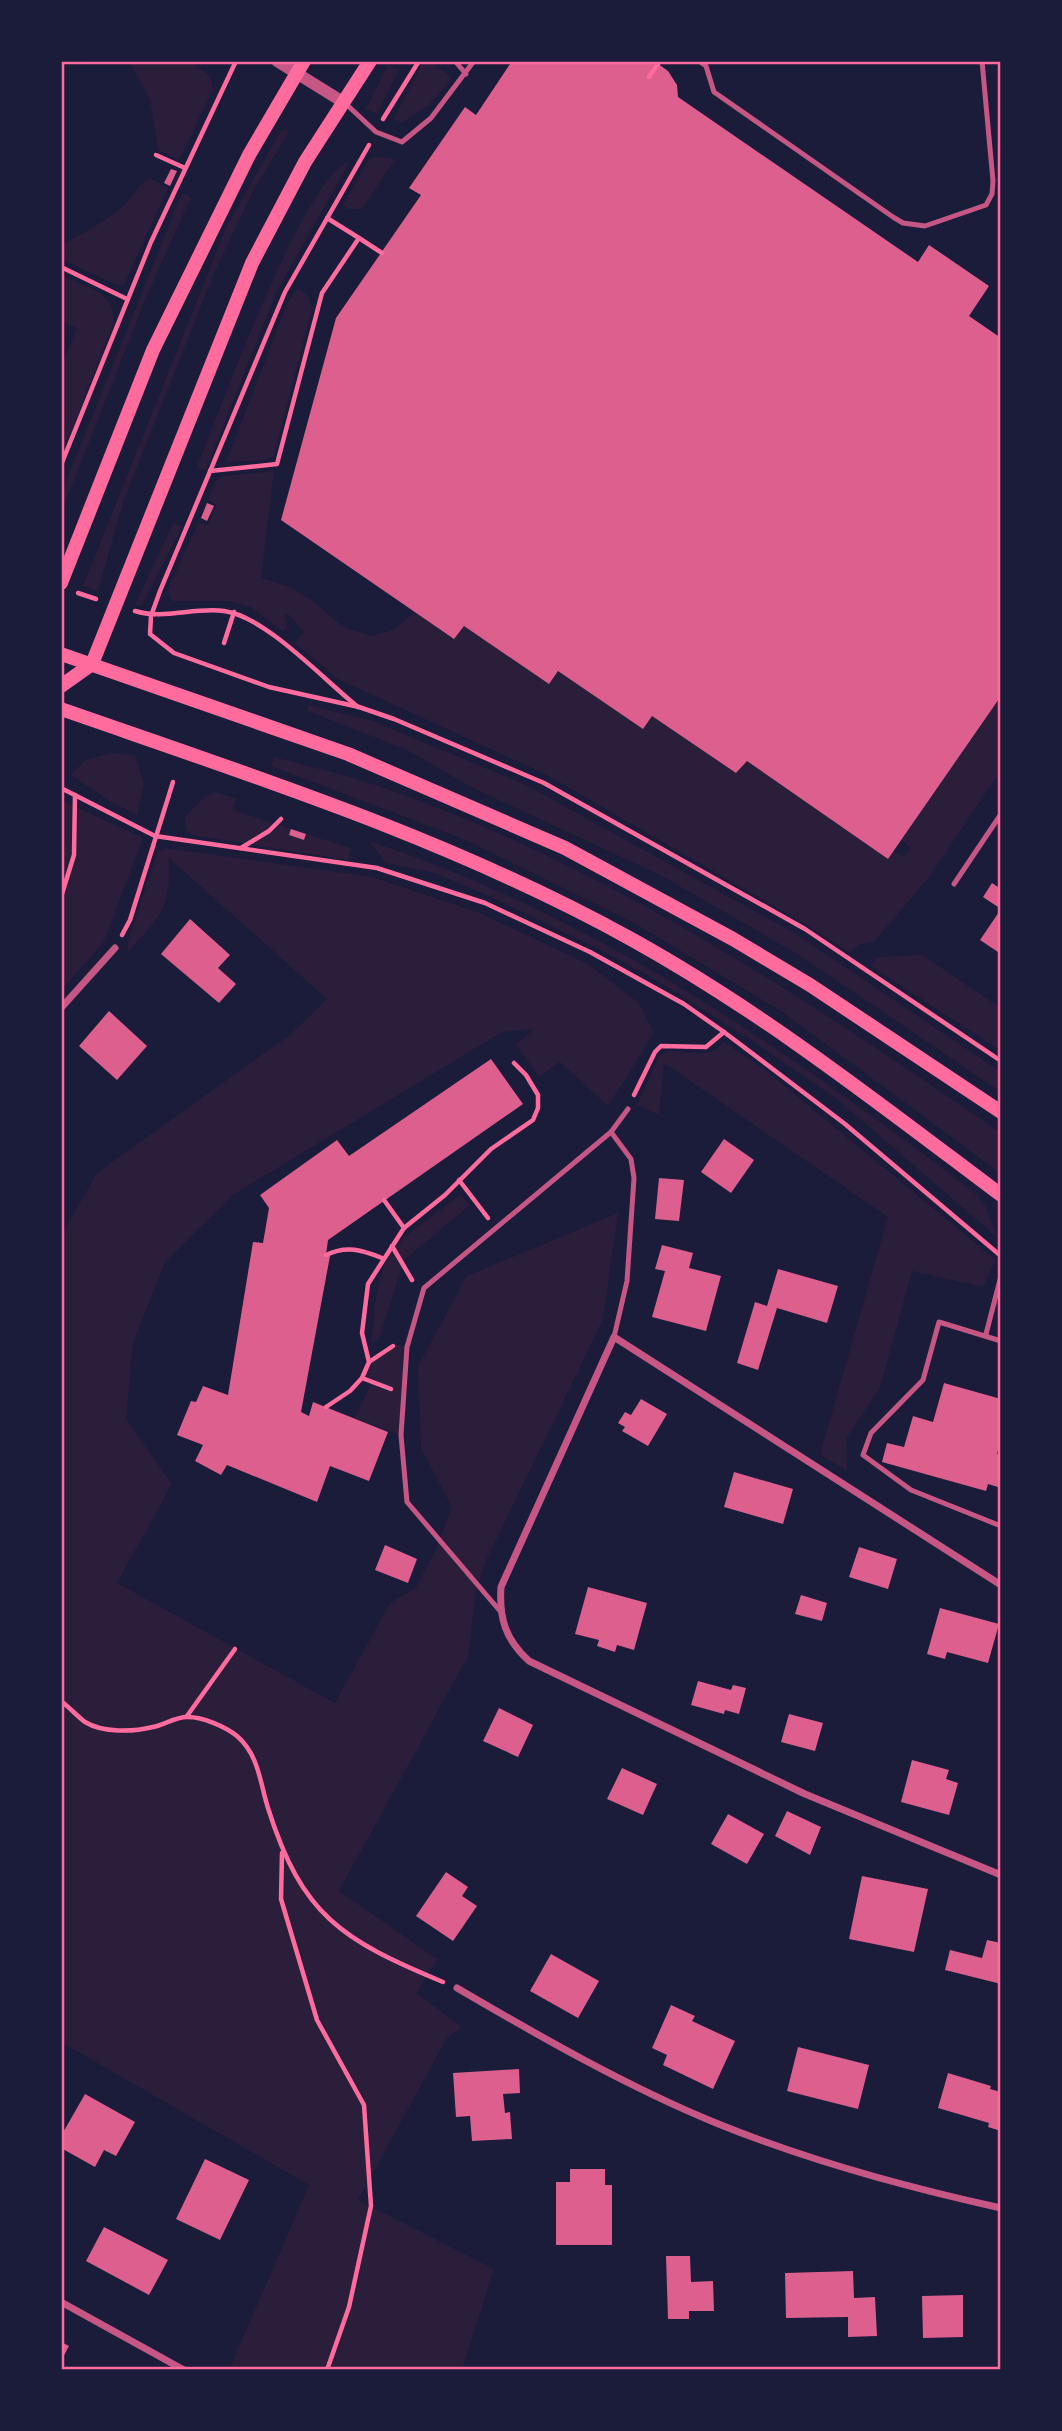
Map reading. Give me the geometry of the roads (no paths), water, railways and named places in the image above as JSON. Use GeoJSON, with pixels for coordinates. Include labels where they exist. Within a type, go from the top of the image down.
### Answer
{"type":"FeatureCollection","features":[{"type":"Feature","properties":{"kind":"main road"},"geometry":{"type":"LineString","coordinates":[[61,686],[92,664],[252,263],[305,162],[370,61]]}},
{"type":"Feature","properties":{"kind":"main road"},"geometry":{"type":"LineString","coordinates":[[61,583],[153,350],[249,155],[300,67]]}},
{"type":"Feature","properties":{"kind":"main road"},"geometry":{"type":"LineString","coordinates":[[61,654],[348,754],[565,848],[722,932],[810,985],[1001,1112]]}},
{"type":"Feature","properties":{"kind":"main road"},"geometry":{"type":"LineString","coordinates":[[61,709],[402,830],[491,869],[632,940],[785,1034],[1001,1195]]}},
{"type":"Feature","properties":{"kind":"street"},"geometry":{"type":"LineString","coordinates":[[277,61],[300,67],[343,102]]}},
{"type":"Feature","properties":{"kind":"street"},"geometry":{"type":"LineString","coordinates":[[61,1008],[115,948]]}},
{"type":"Feature","properties":{"kind":"street"},"geometry":{"type":"LineString","coordinates":[[1001,1585],[614,1337],[501,1587],[500,1611],[509,1640],[529,1661],[805,1794],[1001,1875]]}},
{"type":"Feature","properties":{"kind":"street"},"geometry":{"type":"LineString","coordinates":[[457,1988],[548,2041],[715,2122],[825,2161],[945,2196],[1001,2208]]}},
{"type":"Feature","properties":{"kind":"street"},"geometry":{"type":"LineString","coordinates":[[61,2302],[184,2370]]}},
{"type":"Feature","properties":{"kind":"lane"},"geometry":{"type":"LineString","coordinates":[[455,61],[466,74]]}},
{"type":"Feature","properties":{"kind":"lane"},"geometry":{"type":"LineString","coordinates":[[343,102],[376,132],[402,142],[431,118],[474,61]]}},
{"type":"Feature","properties":{"kind":"lane"},"geometry":{"type":"LineString","coordinates":[[699,61],[706,66],[714,92],[903,223],[925,226],[986,205],[992,194],[982,61]]}},
{"type":"Feature","properties":{"kind":"lane"},"geometry":{"type":"LineString","coordinates":[[954,884],[1001,814]]}},
{"type":"Feature","properties":{"kind":"lane"},"geometry":{"type":"LineString","coordinates":[[500,1611],[407,1502],[401,1435],[407,1347],[424,1288],[497,1230],[611,1132],[628,1109]]}},
{"type":"Feature","properties":{"kind":"lane"},"geometry":{"type":"LineString","coordinates":[[611,1132],[631,1159],[634,1178],[627,1281],[614,1337]]}},
{"type":"Feature","properties":{"kind":"lane"},"geometry":{"type":"LineString","coordinates":[[986,1334],[1001,1276]]}},
{"type":"Feature","properties":{"kind":"lane"},"geometry":{"type":"LineString","coordinates":[[1001,1341],[986,1334],[939,1322],[923,1380],[872,1433],[863,1455],[911,1490],[1001,1526]]}}]}
